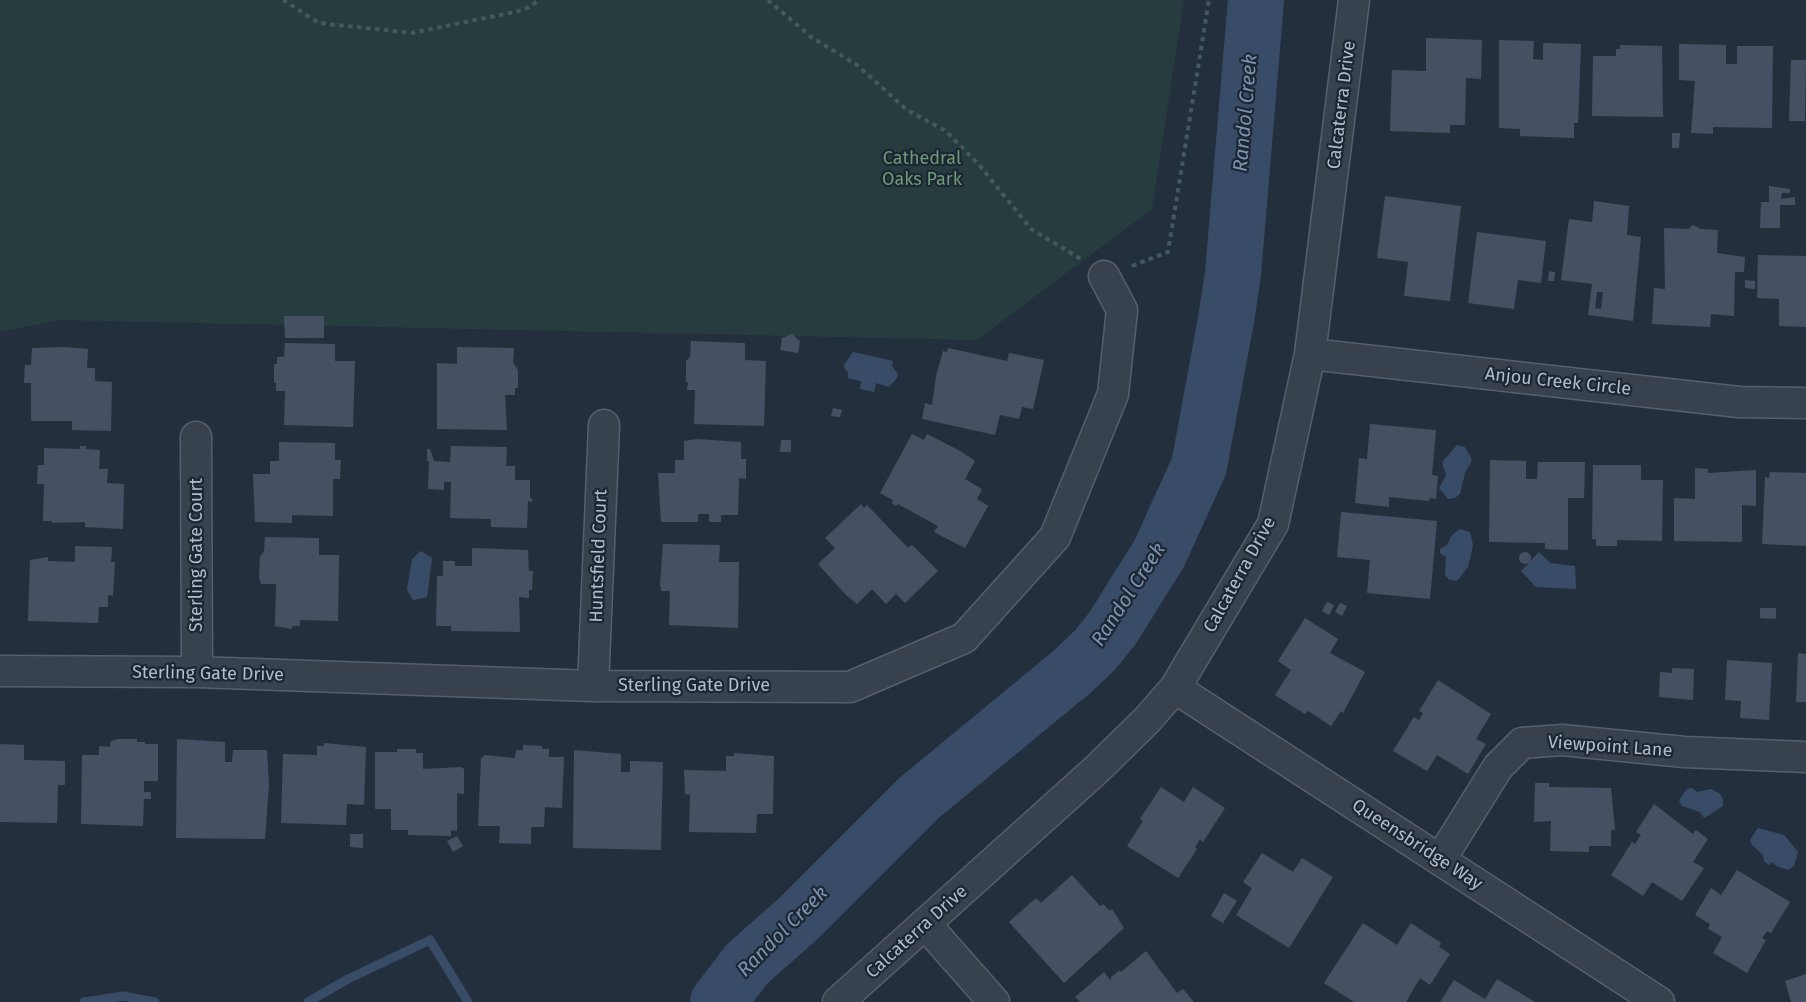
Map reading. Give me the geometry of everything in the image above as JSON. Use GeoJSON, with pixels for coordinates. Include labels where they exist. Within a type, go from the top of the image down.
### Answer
{"type":"FeatureCollection","features":[{"type":"Feature","properties":{"kind":"street","name":"Calcaterra Drive"},"geometry":{"type":"LineString","coordinates":[[838,1002],[1096,771],[1175,688],[1273,524],[1310,354],[1354,0]]}},
{"type":"Feature","properties":{"kind":"street","name":"Sterling Gate Drive"},"geometry":{"type":"LineString","coordinates":[[0,671],[197,672],[593,686],[850,687],[964,638],[1055,537],[1113,394],[1122,310],[1104,276]]}},
{"type":"Feature","properties":{"kind":"street","name":"Anjou Creek Circle"},"geometry":{"type":"LineString","coordinates":[[1310,354],[1739,402],[1806,403]]}},
{"type":"Feature","properties":{"kind":"street","name":"Huntsfield Court"},"geometry":{"type":"LineString","coordinates":[[593,686],[604,426]]}},
{"type":"Feature","properties":{"kind":"street","name":"Sterling Gate Court"},"geometry":{"type":"LineString","coordinates":[[196,437],[197,672]]}},
{"type":"Feature","properties":{"kind":"street","name":"Queensbridge Way"},"geometry":{"type":"LineString","coordinates":[[1175,688],[1659,1002]]}},
{"type":"Feature","properties":{"kind":"street","name":"Viewpoint Lane"},"geometry":{"type":"LineString","coordinates":[[1440,860],[1498,767],[1522,743],[1562,740],[1684,752],[1806,757]]}},
{"type":"Feature","properties":{"kind":"street"},"geometry":{"type":"LineString","coordinates":[[926,925],[994,1002]]}},
{"type":"Feature","properties":{"kind":"path"},"geometry":{"type":"LineString","coordinates":[[283,0],[319,23],[412,33],[524,10],[539,0]]}},
{"type":"Feature","properties":{"kind":"path"},"geometry":{"type":"LineString","coordinates":[[768,0],[811,36],[856,64],[907,110],[946,131],[980,166],[1031,229],[1104,276],[1168,252],[1209,0]]}},
{"type":"Feature","properties":{"kind":"green space","name":"Cathedral Oaks Park"},"geometry":{"type":"Polygon","coordinates":[[[0,0],[1184,0],[1152,209],[977,340],[59,320],[0,332],[0,0]]]}},
{"type":"Feature","properties":{"kind":"water"},"geometry":{"type":"Polygon","coordinates":[[[853,352],[893,361],[892,366],[898,374],[897,378],[889,387],[876,383],[874,392],[860,389],[861,381],[848,378],[844,365],[853,352]]]}},
{"type":"Feature","properties":{"kind":"water"},"geometry":{"type":"Polygon","coordinates":[[[1457,445],[1465,447],[1472,460],[1465,473],[1460,494],[1448,499],[1439,488],[1446,475],[1442,462],[1457,445]]]}},
{"type":"Feature","properties":{"kind":"water"},"geometry":{"type":"Polygon","coordinates":[[[1460,529],[1470,532],[1473,545],[1468,567],[1457,581],[1450,580],[1445,575],[1446,557],[1440,553],[1440,549],[1447,545],[1452,535],[1460,529]]]}},
{"type":"Feature","properties":{"kind":"water"},"geometry":{"type":"Polygon","coordinates":[[[421,551],[432,558],[427,597],[413,600],[407,590],[412,559],[421,551]]]}},
{"type":"Feature","properties":{"kind":"water"},"geometry":{"type":"Polygon","coordinates":[[[1539,552],[1550,563],[1575,566],[1576,589],[1536,587],[1521,571],[1539,552]]]}},
{"type":"Feature","properties":{"kind":"water"},"geometry":{"type":"Polygon","coordinates":[[[1692,788],[1697,792],[1711,789],[1719,793],[1723,799],[1723,806],[1704,818],[1700,812],[1682,806],[1679,800],[1687,789],[1692,788]]]}},
{"type":"Feature","properties":{"kind":"water"},"geometry":{"type":"Polygon","coordinates":[[[1758,828],[1784,835],[1798,852],[1794,866],[1788,870],[1772,862],[1769,865],[1764,861],[1763,855],[1750,840],[1758,828]]]}},
{"type":"Feature","properties":{"kind":"building"},"geometry":{"type":"Polygon","coordinates":[[[1426,38],[1482,40],[1481,79],[1466,78],[1465,125],[1450,125],[1450,133],[1390,131],[1392,70],[1426,71],[1426,38]]]}},
{"type":"Feature","properties":{"kind":"building"},"geometry":{"type":"Polygon","coordinates":[[[1499,40],[1534,41],[1533,59],[1543,60],[1543,43],[1581,44],[1578,123],[1574,123],[1574,138],[1520,136],[1520,129],[1499,128],[1499,40]]]}},
{"type":"Feature","properties":{"kind":"building"},"geometry":{"type":"Polygon","coordinates":[[[1679,44],[1726,45],[1726,64],[1737,64],[1737,46],[1773,46],[1772,128],[1713,127],[1713,134],[1691,133],[1695,81],[1679,80],[1679,44]]]}},
{"type":"Feature","properties":{"kind":"building"},"geometry":{"type":"Polygon","coordinates":[[[1620,45],[1662,46],[1663,117],[1592,116],[1593,56],[1616,56],[1616,49],[1620,49],[1620,45]]]}},
{"type":"Feature","properties":{"kind":"building"},"geometry":{"type":"Polygon","coordinates":[[[1791,60],[1806,60],[1805,121],[1789,121],[1791,60]]]}},
{"type":"Feature","properties":{"kind":"building"},"geometry":{"type":"Polygon","coordinates":[[[1672,133],[1680,133],[1679,148],[1672,148],[1672,133]]]}},
{"type":"Feature","properties":{"kind":"building"},"geometry":{"type":"Polygon","coordinates":[[[1769,186],[1790,189],[1790,193],[1782,193],[1781,199],[1795,197],[1795,205],[1780,205],[1780,228],[1760,228],[1761,202],[1769,202],[1769,186]]]}},
{"type":"Feature","properties":{"kind":"building"},"geometry":{"type":"Polygon","coordinates":[[[1385,196],[1461,206],[1450,301],[1404,296],[1408,262],[1377,258],[1385,196]]]}},
{"type":"Feature","properties":{"kind":"building"},"geometry":{"type":"Polygon","coordinates":[[[1594,201],[1629,206],[1627,235],[1641,237],[1633,321],[1588,315],[1592,284],[1561,280],[1569,219],[1592,222],[1594,201]],[[1597,292],[1595,308],[1601,309],[1603,292],[1597,292]]]}},
{"type":"Feature","properties":{"kind":"building"},"geometry":{"type":"Polygon","coordinates":[[[1693,225],[1701,229],[1718,230],[1717,253],[1745,257],[1744,272],[1735,272],[1734,316],[1711,314],[1710,327],[1652,324],[1654,288],[1665,289],[1664,228],[1688,229],[1693,225]]]}},
{"type":"Feature","properties":{"kind":"building"},"geometry":{"type":"Polygon","coordinates":[[[1477,232],[1546,241],[1541,283],[1518,280],[1514,309],[1468,303],[1477,232]]]}},
{"type":"Feature","properties":{"kind":"building"},"geometry":{"type":"Polygon","coordinates":[[[1758,255],[1806,256],[1806,327],[1779,326],[1779,299],[1757,298],[1758,255]]]}},
{"type":"Feature","properties":{"kind":"building"},"geometry":{"type":"Polygon","coordinates":[[[1549,271],[1555,272],[1554,281],[1548,281],[1549,271]]]}},
{"type":"Feature","properties":{"kind":"building"},"geometry":{"type":"Polygon","coordinates":[[[1745,280],[1755,281],[1755,289],[1745,288],[1745,280]]]}},
{"type":"Feature","properties":{"kind":"building"},"geometry":{"type":"Polygon","coordinates":[[[284,316],[324,316],[324,338],[285,338],[284,316]]]}},
{"type":"Feature","properties":{"kind":"building"},"geometry":{"type":"Polygon","coordinates":[[[792,334],[800,341],[798,353],[780,350],[782,338],[792,334]]]}},
{"type":"Feature","properties":{"kind":"building"},"geometry":{"type":"Polygon","coordinates":[[[691,341],[745,343],[745,360],[766,361],[764,426],[694,424],[695,390],[687,390],[688,382],[686,382],[686,361],[690,357],[691,341]]]}},
{"type":"Feature","properties":{"kind":"building"},"geometry":{"type":"Polygon","coordinates":[[[285,343],[335,344],[335,361],[355,361],[353,427],[284,425],[285,391],[276,391],[274,364],[277,364],[277,357],[284,357],[285,343]]]}},
{"type":"Feature","properties":{"kind":"building"},"geometry":{"type":"Polygon","coordinates":[[[457,347],[514,348],[513,362],[518,370],[518,388],[515,388],[515,395],[505,395],[507,430],[437,429],[437,363],[457,364],[457,347]]]}},
{"type":"Feature","properties":{"kind":"building"},"geometry":{"type":"Polygon","coordinates":[[[32,348],[88,349],[87,368],[95,368],[95,381],[112,382],[111,431],[72,430],[72,421],[31,421],[31,383],[24,383],[25,365],[31,365],[32,348]]]}},
{"type":"Feature","properties":{"kind":"building"},"geometry":{"type":"Polygon","coordinates":[[[948,348],[1007,361],[1009,353],[1044,360],[1033,409],[1022,407],[1019,419],[1000,415],[995,435],[922,419],[925,403],[932,405],[936,376],[943,351],[947,352],[948,348]]]}},
{"type":"Feature","properties":{"kind":"building"},"geometry":{"type":"Polygon","coordinates":[[[833,408],[842,410],[840,417],[831,416],[833,408]]]}},
{"type":"Feature","properties":{"kind":"building"},"geometry":{"type":"Polygon","coordinates":[[[1370,424],[1436,430],[1432,475],[1438,476],[1436,499],[1430,498],[1429,501],[1389,497],[1389,507],[1355,503],[1359,458],[1367,459],[1370,424]]]}},
{"type":"Feature","properties":{"kind":"building"},"geometry":{"type":"Polygon","coordinates":[[[912,434],[924,440],[927,434],[975,461],[965,479],[982,489],[977,499],[988,506],[965,548],[934,532],[938,526],[898,504],[896,506],[892,503],[893,500],[880,493],[912,434]]]}},
{"type":"Feature","properties":{"kind":"building"},"geometry":{"type":"Polygon","coordinates":[[[697,439],[741,442],[741,459],[746,459],[746,479],[739,478],[738,515],[721,515],[721,522],[709,522],[709,514],[698,514],[698,522],[661,522],[658,473],[675,473],[675,460],[684,460],[684,441],[697,439]]]}},
{"type":"Feature","properties":{"kind":"building"},"geometry":{"type":"Polygon","coordinates":[[[781,440],[791,440],[791,452],[780,452],[781,440]]]}},
{"type":"Feature","properties":{"kind":"building"},"geometry":{"type":"Polygon","coordinates":[[[279,442],[335,443],[335,460],[341,460],[340,479],[333,479],[333,516],[292,515],[292,523],[255,522],[253,474],[270,474],[270,461],[279,461],[279,442]]]}},
{"type":"Feature","properties":{"kind":"building"},"geometry":{"type":"Polygon","coordinates":[[[80,446],[100,450],[99,469],[108,469],[107,483],[124,484],[123,529],[85,527],[85,522],[43,521],[44,484],[37,484],[38,465],[44,465],[44,448],[80,449],[80,446]]]}},
{"type":"Feature","properties":{"kind":"building"},"geometry":{"type":"Polygon","coordinates":[[[451,446],[507,447],[506,466],[515,466],[515,480],[530,480],[532,502],[528,501],[527,528],[491,527],[491,519],[450,518],[451,482],[444,482],[444,490],[428,489],[427,449],[430,449],[434,461],[450,462],[451,446]]]}},
{"type":"Feature","properties":{"kind":"building"},"geometry":{"type":"Polygon","coordinates":[[[1490,460],[1526,461],[1526,479],[1537,479],[1538,462],[1585,462],[1584,498],[1568,498],[1568,550],[1545,549],[1545,543],[1489,542],[1490,460]]]}},
{"type":"Feature","properties":{"kind":"building"},"geometry":{"type":"Polygon","coordinates":[[[1593,465],[1641,465],[1641,480],[1663,480],[1662,541],[1617,540],[1617,546],[1596,546],[1596,539],[1592,539],[1593,465]]]}},
{"type":"Feature","properties":{"kind":"building"},"geometry":{"type":"Polygon","coordinates":[[[1695,468],[1708,469],[1708,473],[1756,470],[1756,506],[1742,505],[1742,542],[1674,541],[1674,498],[1695,499],[1695,468]]]}},
{"type":"Feature","properties":{"kind":"building"},"geometry":{"type":"Polygon","coordinates":[[[1770,472],[1806,473],[1806,546],[1762,544],[1765,477],[1769,478],[1770,472]]]}},
{"type":"Feature","properties":{"kind":"building"},"geometry":{"type":"Polygon","coordinates":[[[861,504],[864,508],[867,505],[908,548],[912,545],[938,571],[905,603],[896,594],[886,604],[872,589],[857,604],[818,564],[835,548],[825,538],[861,504]]]}},
{"type":"Feature","properties":{"kind":"building"},"geometry":{"type":"Polygon","coordinates":[[[1341,512],[1437,521],[1430,599],[1367,593],[1370,560],[1337,557],[1341,512]]]}},
{"type":"Feature","properties":{"kind":"building"},"geometry":{"type":"Polygon","coordinates":[[[265,537],[319,538],[319,555],[339,555],[338,621],[300,620],[300,626],[292,626],[292,629],[275,626],[276,584],[261,584],[259,577],[260,557],[264,551],[265,537]]]}},
{"type":"Feature","properties":{"kind":"building"},"geometry":{"type":"Polygon","coordinates":[[[663,544],[720,545],[719,562],[739,562],[738,628],[669,625],[670,591],[661,591],[660,584],[663,544]]]}},
{"type":"Feature","properties":{"kind":"building"},"geometry":{"type":"Polygon","coordinates":[[[75,546],[112,547],[111,562],[115,562],[113,596],[108,595],[108,607],[99,607],[98,623],[28,621],[30,560],[48,557],[48,561],[75,562],[75,546]]]}},
{"type":"Feature","properties":{"kind":"building"},"geometry":{"type":"Polygon","coordinates":[[[472,548],[528,550],[529,571],[533,571],[532,590],[529,590],[529,598],[519,597],[520,632],[451,631],[451,626],[436,626],[437,576],[443,576],[443,561],[455,561],[455,566],[472,566],[472,548]]]}},
{"type":"Feature","properties":{"kind":"building"},"geometry":{"type":"Polygon","coordinates":[[[1527,552],[1531,558],[1527,564],[1523,564],[1519,556],[1527,552]]]}},
{"type":"Feature","properties":{"kind":"building"},"geometry":{"type":"Polygon","coordinates":[[[1327,602],[1334,605],[1329,615],[1322,611],[1327,602]]]}},
{"type":"Feature","properties":{"kind":"building"},"geometry":{"type":"Polygon","coordinates":[[[1340,603],[1347,606],[1342,616],[1335,612],[1340,603]]]}},
{"type":"Feature","properties":{"kind":"building"},"geometry":{"type":"Polygon","coordinates":[[[1760,608],[1776,608],[1776,619],[1760,618],[1760,608]]]}},
{"type":"Feature","properties":{"kind":"building"},"geometry":{"type":"Polygon","coordinates":[[[1305,618],[1338,639],[1330,653],[1365,672],[1343,713],[1341,711],[1331,726],[1308,711],[1305,714],[1275,695],[1291,670],[1278,661],[1305,618]]]}},
{"type":"Feature","properties":{"kind":"building"},"geometry":{"type":"Polygon","coordinates":[[[1798,653],[1806,654],[1806,702],[1796,702],[1798,653]]]}},
{"type":"Feature","properties":{"kind":"building"},"geometry":{"type":"Polygon","coordinates":[[[1727,660],[1772,663],[1769,720],[1740,718],[1741,701],[1725,700],[1727,660]]]}},
{"type":"Feature","properties":{"kind":"building"},"geometry":{"type":"Polygon","coordinates":[[[1672,668],[1694,669],[1693,700],[1659,697],[1660,672],[1672,673],[1672,668]]]}},
{"type":"Feature","properties":{"kind":"building"},"geometry":{"type":"Polygon","coordinates":[[[1438,680],[1491,714],[1476,739],[1486,744],[1468,774],[1437,755],[1427,771],[1393,751],[1414,717],[1419,720],[1423,713],[1419,711],[1438,680]]]}},
{"type":"Feature","properties":{"kind":"building"},"geometry":{"type":"Polygon","coordinates":[[[137,739],[137,742],[145,742],[145,744],[158,744],[158,781],[144,781],[144,792],[151,792],[151,799],[144,799],[143,826],[81,824],[82,755],[99,755],[99,746],[110,747],[111,741],[137,739]]]}},
{"type":"Feature","properties":{"kind":"building"},"geometry":{"type":"Polygon","coordinates":[[[177,739],[225,742],[225,762],[232,762],[233,750],[267,750],[269,785],[265,839],[176,838],[177,739]]]}},
{"type":"Feature","properties":{"kind":"building"},"geometry":{"type":"Polygon","coordinates":[[[324,743],[366,747],[364,805],[347,804],[346,825],[281,823],[283,754],[317,755],[317,746],[324,746],[324,743]]]}},
{"type":"Feature","properties":{"kind":"building"},"geometry":{"type":"Polygon","coordinates":[[[0,744],[24,745],[24,760],[65,761],[65,785],[58,785],[57,823],[0,822],[0,744]]]}},
{"type":"Feature","properties":{"kind":"building"},"geometry":{"type":"Polygon","coordinates":[[[523,745],[542,746],[542,749],[549,749],[549,757],[564,757],[562,808],[545,807],[544,827],[531,827],[531,844],[499,843],[500,826],[478,826],[481,758],[485,755],[515,758],[516,750],[523,750],[523,745]]]}},
{"type":"Feature","properties":{"kind":"building"},"geometry":{"type":"Polygon","coordinates":[[[397,749],[416,749],[416,753],[423,753],[423,769],[461,767],[464,769],[464,794],[457,793],[457,831],[451,830],[451,836],[408,835],[408,830],[391,830],[391,809],[375,809],[375,752],[397,752],[397,749]]]}},
{"type":"Feature","properties":{"kind":"building"},"geometry":{"type":"Polygon","coordinates":[[[574,750],[621,754],[621,772],[630,772],[630,761],[663,762],[661,850],[573,848],[574,750]]]}},
{"type":"Feature","properties":{"kind":"building"},"geometry":{"type":"Polygon","coordinates":[[[734,753],[774,756],[773,814],[757,814],[756,833],[689,832],[690,795],[685,794],[684,770],[726,771],[726,756],[734,756],[734,753]]]}},
{"type":"Feature","properties":{"kind":"building"},"geometry":{"type":"Polygon","coordinates":[[[1535,783],[1549,783],[1549,787],[1611,788],[1615,830],[1611,830],[1611,846],[1589,846],[1589,852],[1550,851],[1551,821],[1534,822],[1535,783]]]}},
{"type":"Feature","properties":{"kind":"building"},"geometry":{"type":"Polygon","coordinates":[[[1161,787],[1184,802],[1193,787],[1225,808],[1203,842],[1200,839],[1195,847],[1197,849],[1178,878],[1127,846],[1143,821],[1140,819],[1161,787]]]}},
{"type":"Feature","properties":{"kind":"building"},"geometry":{"type":"Polygon","coordinates":[[[1654,804],[1693,834],[1696,830],[1708,839],[1693,862],[1704,868],[1682,901],[1652,882],[1643,896],[1611,875],[1632,842],[1635,844],[1641,835],[1636,832],[1654,804]]]}},
{"type":"Feature","properties":{"kind":"building"},"geometry":{"type":"Polygon","coordinates":[[[350,834],[363,834],[363,848],[350,847],[350,834]]]}},
{"type":"Feature","properties":{"kind":"building"},"geometry":{"type":"Polygon","coordinates":[[[457,836],[463,846],[453,852],[447,841],[457,836]]]}},
{"type":"Feature","properties":{"kind":"building"},"geometry":{"type":"Polygon","coordinates":[[[1262,853],[1293,872],[1302,858],[1333,877],[1289,948],[1236,915],[1252,888],[1243,882],[1262,853]]]}},
{"type":"Feature","properties":{"kind":"building"},"geometry":{"type":"Polygon","coordinates":[[[1737,870],[1790,902],[1771,933],[1767,931],[1762,938],[1766,940],[1747,973],[1713,953],[1722,937],[1708,929],[1710,924],[1695,915],[1711,888],[1721,895],[1737,870]]]}},
{"type":"Feature","properties":{"kind":"building"},"geometry":{"type":"Polygon","coordinates":[[[1072,875],[1100,906],[1103,904],[1110,911],[1112,909],[1124,928],[1064,983],[1009,922],[1036,898],[1041,903],[1072,875]]]}},
{"type":"Feature","properties":{"kind":"building"},"geometry":{"type":"Polygon","coordinates":[[[1224,893],[1237,901],[1223,923],[1211,916],[1224,893]]]}},
{"type":"Feature","properties":{"kind":"building"},"geometry":{"type":"Polygon","coordinates":[[[1363,923],[1397,945],[1411,923],[1441,943],[1439,947],[1450,954],[1430,985],[1420,978],[1406,1002],[1354,1002],[1324,983],[1363,923]]]}},
{"type":"Feature","properties":{"kind":"building"},"geometry":{"type":"Polygon","coordinates":[[[1146,951],[1177,993],[1183,989],[1194,1002],[1080,1002],[1075,997],[1104,972],[1111,981],[1111,977],[1120,970],[1121,972],[1146,951]]]}},
{"type":"Feature","properties":{"kind":"building"},"geometry":{"type":"Polygon","coordinates":[[[1806,974],[1806,1002],[1791,1002],[1785,981],[1806,974]]]}},
{"type":"Feature","properties":{"kind":"building"},"geometry":{"type":"Polygon","coordinates":[[[1497,979],[1535,1002],[1440,1002],[1454,980],[1485,999],[1497,979]]]}},
{"type":"Feature","properties":{"kind":"waterway","name":"Randol Creek"},"geometry":{"type":"LineString","coordinates":[[718,1002],[747,964],[799,918],[919,798],[1073,671],[1095,650],[1112,629],[1159,554],[1199,466],[1226,320],[1233,274],[1256,0]]}},
{"type":"Feature","properties":{"kind":"waterway"},"geometry":{"type":"LineString","coordinates":[[308,1002],[348,979],[430,940],[468,1002]]}},
{"type":"Feature","properties":{"kind":"waterway"},"geometry":{"type":"LineString","coordinates":[[84,1002],[123,996],[155,1002]]}}]}
